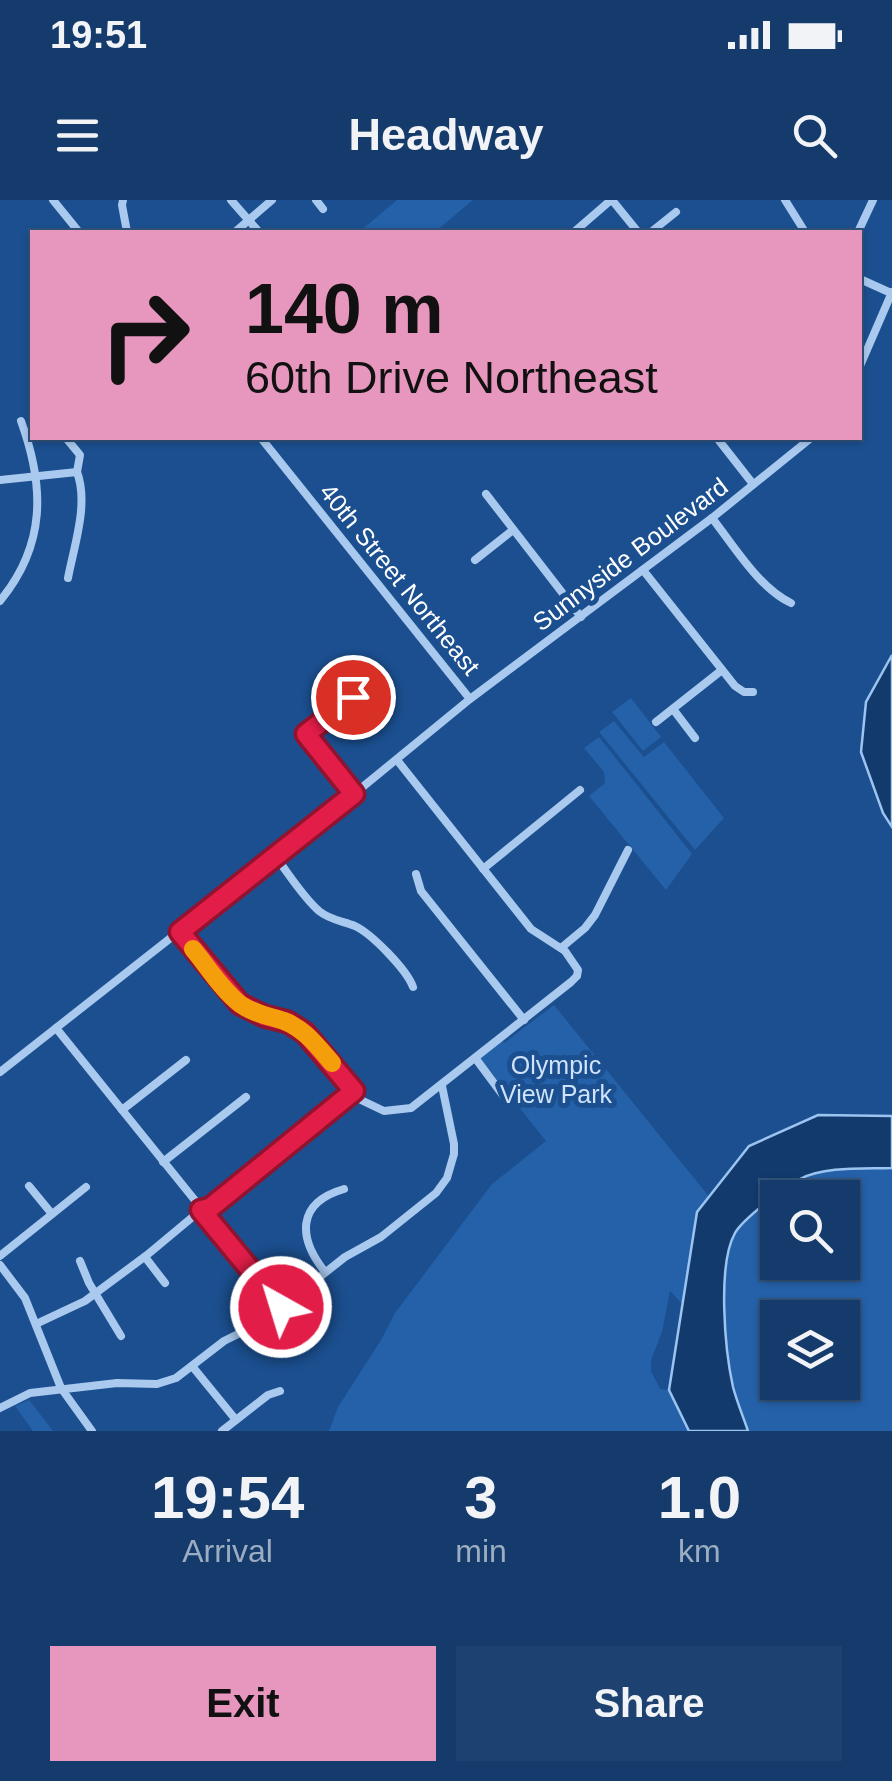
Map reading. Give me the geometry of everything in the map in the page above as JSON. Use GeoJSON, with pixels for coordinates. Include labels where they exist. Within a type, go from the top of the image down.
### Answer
{"type":"FeatureCollection","features":[{"type":"Feature","properties":{"kind":"street"},"geometry":{"type":"LineString","coordinates":[[53,200],[77,230]]}},
{"type":"Feature","properties":{"kind":"street"},"geometry":{"type":"LineString","coordinates":[[123,200],[127,230]]}},
{"type":"Feature","properties":{"kind":"street"},"geometry":{"type":"LineString","coordinates":[[231,200],[256,230]]}},
{"type":"Feature","properties":{"kind":"street"},"geometry":{"type":"LineString","coordinates":[[237,230],[272,200]]}},
{"type":"Feature","properties":{"kind":"street"},"geometry":{"type":"LineString","coordinates":[[316,200],[324,209]]}},
{"type":"Feature","properties":{"kind":"street"},"geometry":{"type":"LineString","coordinates":[[576,230],[611,200],[636,230]]}},
{"type":"Feature","properties":{"kind":"street"},"geometry":{"type":"LineString","coordinates":[[785,200],[804,230]]}},
{"type":"Feature","properties":{"kind":"street"},"geometry":{"type":"LineString","coordinates":[[859,230],[873,200]]}},
{"type":"Feature","properties":{"kind":"street"},"geometry":{"type":"LineString","coordinates":[[654,230],[676,212]]}},
{"type":"Feature","properties":{"kind":"street"},"geometry":{"type":"LineString","coordinates":[[862,280],[892,292],[862,361]]}},
{"type":"Feature","properties":{"kind":"street"},"geometry":{"type":"LineString","coordinates":[[0,602],[21,571],[39,508],[32,452],[21,422]]}},
{"type":"Feature","properties":{"kind":"street"},"geometry":{"type":"LineString","coordinates":[[68,440],[80,455],[77,472],[81,484],[81,506],[68,578]]}},
{"type":"Feature","properties":{"kind":"street","name":"40th Street Northeast"},"geometry":{"type":"LineString","coordinates":[[263,440],[470,699]]}},
{"type":"Feature","properties":{"kind":"street"},"geometry":{"type":"LineString","coordinates":[[719,440],[753,484]]}},
{"type":"Feature","properties":{"kind":"street","name":"Sunnyside Boulevard"},"geometry":{"type":"LineString","coordinates":[[397,760],[470,699],[712,518],[805,440]]}},
{"type":"Feature","properties":{"kind":"street"},"geometry":{"type":"LineString","coordinates":[[0,480],[77,472]]}},
{"type":"Feature","properties":{"kind":"street"},"geometry":{"type":"LineString","coordinates":[[486,494],[581,616]]}},
{"type":"Feature","properties":{"kind":"street"},"geometry":{"type":"LineString","coordinates":[[712,518],[767,587],[791,603]]}},
{"type":"Feature","properties":{"kind":"street"},"geometry":{"type":"LineString","coordinates":[[475,560],[513,530]]}},
{"type":"Feature","properties":{"kind":"street"},"geometry":{"type":"LineString","coordinates":[[643,570],[734,686],[753,692]]}},
{"type":"Feature","properties":{"kind":"street"},"geometry":{"type":"LineString","coordinates":[[330,668],[375,726]]}},
{"type":"Feature","properties":{"kind":"street"},"geometry":{"type":"LineString","coordinates":[[656,722],[722,670]]}},
{"type":"Feature","properties":{"kind":"street"},"geometry":{"type":"LineString","coordinates":[[354,794],[306,734],[374,680]]}},
{"type":"Feature","properties":{"kind":"street"},"geometry":{"type":"LineString","coordinates":[[673,709],[696,738]]}},
{"type":"Feature","properties":{"kind":"street"},"geometry":{"type":"LineString","coordinates":[[0,1072],[397,760],[531,928],[561,948],[578,970],[577,976],[412,1108],[384,1111],[369,1106],[305,1033],[288,1022],[240,1004],[180,932]]}},
{"type":"Feature","properties":{"kind":"street"},"geometry":{"type":"LineString","coordinates":[[484,868],[580,790]]}},
{"type":"Feature","properties":{"kind":"street"},"geometry":{"type":"LineString","coordinates":[[561,948],[595,915],[628,850]]}},
{"type":"Feature","properties":{"kind":"street"},"geometry":{"type":"LineString","coordinates":[[275,856],[316,908],[334,920],[359,928],[398,965],[413,987]]}},
{"type":"Feature","properties":{"kind":"street"},"geometry":{"type":"LineString","coordinates":[[416,874],[421,891],[524,1020]]}},
{"type":"Feature","properties":{"kind":"street"},"geometry":{"type":"LineString","coordinates":[[56,1028],[282,1306],[300,1327],[314,1330]]}},
{"type":"Feature","properties":{"kind":"street"},"geometry":{"type":"LineString","coordinates":[[476,1059],[506,1098]]}},
{"type":"Feature","properties":{"kind":"street"},"geometry":{"type":"LineString","coordinates":[[122,1110],[186,1060]]}},
{"type":"Feature","properties":{"kind":"street"},"geometry":{"type":"LineString","coordinates":[[0,1408],[30,1393],[118,1382],[157,1384],[176,1378],[224,1340],[264,1321],[345,1256],[382,1237],[442,1186],[452,1168],[452,1131],[442,1086]]}},
{"type":"Feature","properties":{"kind":"street"},"geometry":{"type":"LineString","coordinates":[[36,1324],[85,1301],[201,1210],[210,1208],[354,1091]]}},
{"type":"Feature","properties":{"kind":"street"},"geometry":{"type":"LineString","coordinates":[[163,1162],[246,1097]]}},
{"type":"Feature","properties":{"kind":"street"},"geometry":{"type":"LineString","coordinates":[[30,1186],[52,1214]]}},
{"type":"Feature","properties":{"kind":"street"},"geometry":{"type":"LineString","coordinates":[[0,1256],[86,1187]]}},
{"type":"Feature","properties":{"kind":"street"},"geometry":{"type":"LineString","coordinates":[[325,1272],[307,1242],[307,1221],[316,1202],[344,1189]]}},
{"type":"Feature","properties":{"kind":"street"},"geometry":{"type":"LineString","coordinates":[[145,1257],[166,1283]]}},
{"type":"Feature","properties":{"kind":"street"},"geometry":{"type":"LineString","coordinates":[[80,1261],[121,1336]]}},
{"type":"Feature","properties":{"kind":"street"},"geometry":{"type":"LineString","coordinates":[[0,1265],[24,1298],[61,1388],[92,1431]]}},
{"type":"Feature","properties":{"kind":"street"},"geometry":{"type":"LineString","coordinates":[[192,1366],[236,1420]]}},
{"type":"Feature","properties":{"kind":"street"},"geometry":{"type":"LineString","coordinates":[[222,1431],[280,1390]]}},
{"type":"Feature","properties":{"kind":"green space"},"geometry":{"type":"Polygon","coordinates":[[[397,200],[473,200],[437,230],[361,230],[397,200]]]}},
{"type":"Feature","properties":{"kind":"green space"},"geometry":{"type":"Polygon","coordinates":[[[631,698],[661,737],[643,751],[612,712],[631,698]]]}},
{"type":"Feature","properties":{"kind":"green space"},"geometry":{"type":"Polygon","coordinates":[[[614,721],[644,757],[664,742],[724,818],[695,850],[599,732],[614,721]]]}},
{"type":"Feature","properties":{"kind":"green space"},"geometry":{"type":"Polygon","coordinates":[[[599,737],[692,854],[666,890],[589,796],[605,783],[604,772],[584,748],[599,737]]]}},
{"type":"Feature","properties":{"kind":"green space","name":"Olympic View Park"},"geometry":{"type":"Polygon","coordinates":[[[554,1005],[711,1199],[684,1306],[670,1291],[662,1332],[651,1360],[651,1371],[660,1389],[669,1390],[689,1431],[329,1431],[338,1407],[395,1313],[492,1184],[546,1141],[478,1056],[499,1038],[504,1043],[554,1005]]]}},
{"type":"Feature","properties":{"kind":"green space"},"geometry":{"type":"Polygon","coordinates":[[[892,1168],[892,1431],[748,1431],[733,1387],[727,1352],[724,1286],[729,1247],[735,1233],[760,1208],[760,1280],[860,1280],[860,1180],[798,1180],[833,1170],[892,1168]]]}},
{"type":"Feature","properties":{"kind":"green space"},"geometry":{"type":"Polygon","coordinates":[[[29,1400],[53,1431],[33,1431],[15,1406],[29,1400]]]}},
{"type":"Feature","properties":{"kind":"shaded area"},"geometry":{"type":"Polygon","coordinates":[[[892,655],[892,827],[861,752],[866,702],[892,655]]]}},
{"type":"Feature","properties":{"kind":"shaded area"},"geometry":{"type":"Polygon","coordinates":[[[818,1115],[892,1116],[892,1168],[821,1172],[799,1180],[760,1180],[760,1208],[735,1233],[729,1247],[724,1286],[727,1352],[733,1387],[748,1431],[689,1431],[669,1390],[697,1212],[749,1146],[818,1115]]]}},
{"type":"Feature","properties":{"kind":"slow traffic"},"geometry":{"type":"LineString","coordinates":[[193,949],[240,1004],[298,1028],[332,1063]]}},
{"type":"Feature","properties":{"kind":"route"},"geometry":{"type":"LineString","coordinates":[[281,1307],[201,1210],[210,1208],[354,1091],[305,1033],[288,1022],[249,1010],[231,996],[180,932],[354,794],[306,734],[353,697]]}}]}
